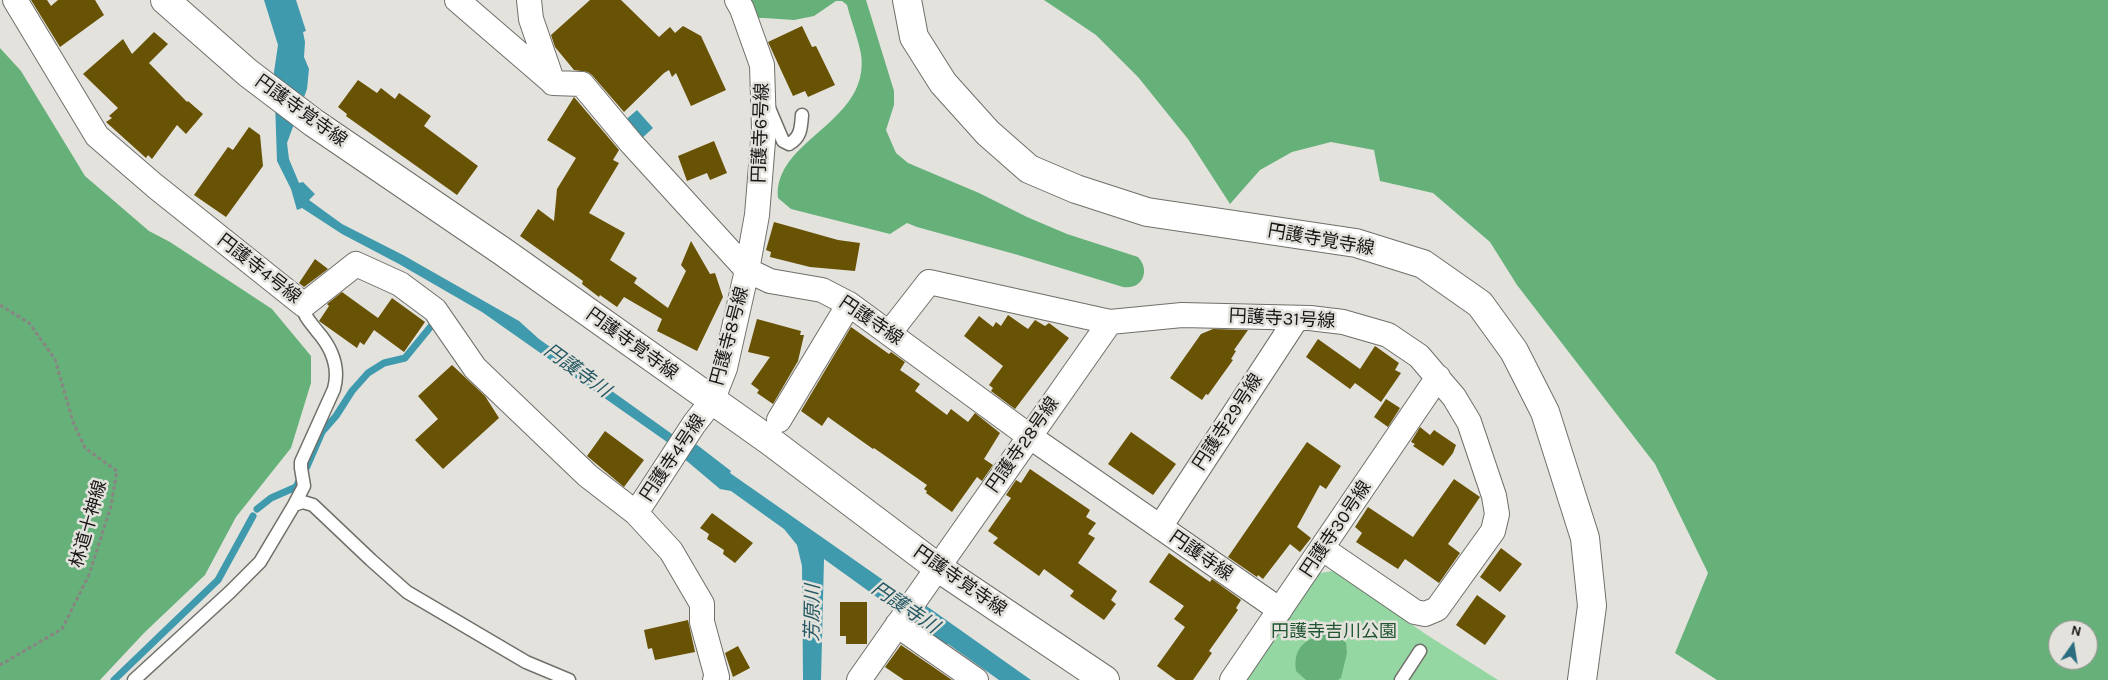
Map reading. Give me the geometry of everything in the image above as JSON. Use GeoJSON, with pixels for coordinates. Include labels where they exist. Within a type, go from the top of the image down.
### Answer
{"type":"FeatureCollection","features":[{"type":"Feature","properties":{"kind":"street","name":"円護寺4号線"},"geometry":{"type":"LineString","coordinates":[[15,0],[97,136],[155,186],[304,306],[356,264],[400,284],[435,310],[474,368],[588,476],[636,513],[694,424],[712,401]]}},
{"type":"Feature","properties":{"kind":"street","name":"円護寺覚寺線"},"geometry":{"type":"LineString","coordinates":[[165,0],[248,73],[314,122],[502,251],[770,441],[932,576],[1105,680]]}},
{"type":"Feature","properties":{"kind":"street"},"geometry":{"type":"LineString","coordinates":[[457,0],[553,82]]}},
{"type":"Feature","properties":{"kind":"street"},"geometry":{"type":"LineString","coordinates":[[529,0],[531,20],[553,82]]}},
{"type":"Feature","properties":{"kind":"street","name":"円護寺覚寺線"},"geometry":{"type":"LineString","coordinates":[[907,0],[914,37],[942,83],[988,134],[1029,169],[1076,189],[1147,212],[1356,243],[1423,264],[1480,304],[1514,351],[1545,412],[1585,538],[1592,606],[1582,680]]}},
{"type":"Feature","properties":{"kind":"street","name":"円護寺6号線"},"geometry":{"type":"LineString","coordinates":[[742,3],[762,65],[764,103],[758,215],[747,270]]}},
{"type":"Feature","properties":{"kind":"street","name":"円護寺線"},"geometry":{"type":"LineString","coordinates":[[553,82],[582,84],[632,144],[747,270],[770,281],[822,290],[849,304],[890,332],[1029,436],[1280,610]]}},
{"type":"Feature","properties":{"kind":"street","name":"円護寺8号線"},"geometry":{"type":"LineString","coordinates":[[712,401],[725,368],[747,270]]}},
{"type":"Feature","properties":{"kind":"street","name":"円護寺31号線"},"geometry":{"type":"LineString","coordinates":[[890,332],[929,282],[1110,322],[1182,315],[1297,318],[1343,322],[1388,336],[1419,356],[1454,397],[1469,422],[1494,496],[1497,514],[1493,531],[1437,609],[1425,614],[1414,612],[1323,550]]}},
{"type":"Feature","properties":{"kind":"street"},"geometry":{"type":"LineString","coordinates":[[779,420],[849,304]]}},
{"type":"Feature","properties":{"kind":"street","name":"円護寺29号線"},"geometry":{"type":"LineString","coordinates":[[1160,527],[1297,318]]}},
{"type":"Feature","properties":{"kind":"street","name":"円護寺28号線"},"geometry":{"type":"LineString","coordinates":[[859,680],[1110,322]]}},
{"type":"Feature","properties":{"kind":"street","name":"円護寺30号線"},"geometry":{"type":"LineString","coordinates":[[1232,680],[1323,550],[1438,377]]}},
{"type":"Feature","properties":{"kind":"street"},"geometry":{"type":"LineString","coordinates":[[636,513],[671,551],[702,604],[702,622],[717,677],[715,680]]}},
{"type":"Feature","properties":{"kind":"street"},"geometry":{"type":"LineString","coordinates":[[897,625],[976,680]]}},
{"type":"Feature","properties":{"kind":"lane"},"geometry":{"type":"LineString","coordinates":[[764,103],[771,110],[783,141],[789,144],[796,140],[800,132],[802,115]]}},
{"type":"Feature","properties":{"kind":"lane"},"geometry":{"type":"LineString","coordinates":[[134,680],[260,562],[304,486],[300,468],[334,389],[337,377],[336,363],[324,340],[302,311],[302,304]]}},
{"type":"Feature","properties":{"kind":"lane"},"geometry":{"type":"LineString","coordinates":[[294,505],[303,502],[313,505],[407,592],[526,662],[569,680]]}},
{"type":"Feature","properties":{"kind":"lane"},"geometry":{"type":"LineString","coordinates":[[1402,680],[1420,651]]}},
{"type":"Feature","properties":{"kind":"path","name":"林道十神線"},"geometry":{"type":"LineString","coordinates":[[0,305],[29,323],[54,359],[73,422],[85,448],[117,472],[111,506],[89,575],[62,630],[0,665]]}},
{"type":"Feature","properties":{"kind":"green space"},"geometry":{"type":"Polygon","coordinates":[[[751,0],[866,0],[894,91],[894,105],[886,130],[896,153],[908,163],[979,193],[1027,217],[1067,234],[1138,257],[1144,268],[1140,283],[1135,286],[1123,287],[907,223],[890,234],[791,209],[778,198],[781,178],[790,160],[838,114],[852,97],[860,78],[861,54],[847,5],[842,1],[836,1],[814,16],[794,20],[758,18],[754,13],[751,0]]]}},
{"type":"Feature","properties":{"kind":"green space"},"geometry":{"type":"Polygon","coordinates":[[[1044,0],[2108,0],[2108,680],[1717,680],[1675,653],[1708,573],[1655,464],[1517,285],[1490,242],[1433,193],[1380,181],[1374,150],[1331,142],[1292,152],[1260,170],[1230,204],[1188,139],[1138,77],[1096,35],[1044,0]]]}},
{"type":"Feature","properties":{"kind":"green space"},"geometry":{"type":"Polygon","coordinates":[[[0,48],[21,71],[85,176],[149,231],[170,242],[272,309],[311,356],[311,383],[291,448],[236,517],[205,575],[144,633],[100,680],[0,680],[0,48]]]}},
{"type":"Feature","properties":{"kind":"green space","name":"円護寺吉川公園"},"geometry":{"type":"Polygon","coordinates":[[[1333,571],[1427,635],[1498,680],[1240,680],[1314,574],[1333,571]]]}},
{"type":"Feature","properties":{"kind":"green space"},"geometry":{"type":"Polygon","coordinates":[[[1327,633],[1338,636],[1346,643],[1347,653],[1341,678],[1338,680],[1306,680],[1296,671],[1296,656],[1302,645],[1307,641],[1327,633]]]}},
{"type":"Feature","properties":{"kind":"water"},"geometry":{"type":"Polygon","coordinates":[[[264,0],[296,0],[306,31],[303,32],[305,42],[304,57],[309,69],[307,89],[287,143],[289,159],[299,183],[303,182],[315,194],[309,200],[342,224],[403,255],[519,321],[539,339],[672,434],[692,441],[731,471],[730,473],[906,596],[925,605],[1031,680],[999,680],[948,644],[942,644],[824,559],[821,680],[803,680],[802,566],[797,545],[784,529],[731,491],[720,489],[667,442],[482,312],[399,264],[342,234],[302,208],[297,210],[291,189],[277,161],[274,72],[278,45],[264,0]]]}},
{"type":"Feature","properties":{"kind":"water"},"geometry":{"type":"Polygon","coordinates":[[[637,110],[653,128],[639,141],[622,123],[637,110]]]}},
{"type":"Feature","properties":{"kind":"building"},"geometry":{"type":"Polygon","coordinates":[[[31,0],[47,0],[51,6],[58,0],[95,0],[104,15],[60,47],[31,0]]]}},
{"type":"Feature","properties":{"kind":"building"},"geometry":{"type":"Polygon","coordinates":[[[590,0],[621,0],[659,37],[670,27],[675,33],[683,26],[701,36],[726,90],[691,106],[676,73],[672,77],[669,70],[624,112],[592,75],[588,72],[574,70],[555,47],[551,35],[590,0]]]}},
{"type":"Feature","properties":{"kind":"building"},"geometry":{"type":"Polygon","coordinates":[[[802,26],[812,47],[816,46],[835,85],[808,97],[805,91],[793,96],[768,42],[802,26]]]}},
{"type":"Feature","properties":{"kind":"building"},"geometry":{"type":"Polygon","coordinates":[[[154,32],[168,44],[149,63],[187,102],[203,114],[186,134],[177,125],[152,159],[148,155],[146,158],[106,122],[112,118],[109,116],[118,108],[83,74],[123,39],[132,54],[154,32]]]}},
{"type":"Feature","properties":{"kind":"building"},"geometry":{"type":"Polygon","coordinates":[[[358,80],[377,93],[381,88],[395,99],[399,93],[431,116],[424,126],[478,166],[457,195],[346,116],[347,114],[338,107],[358,80]]]}},
{"type":"Feature","properties":{"kind":"building"},"geometry":{"type":"Polygon","coordinates":[[[574,97],[619,150],[613,160],[619,163],[589,213],[625,233],[610,260],[637,278],[634,283],[668,308],[686,271],[681,265],[691,241],[710,274],[715,273],[723,297],[697,351],[657,331],[662,319],[624,297],[617,307],[600,295],[599,297],[582,284],[583,281],[520,236],[538,209],[554,221],[557,189],[576,158],[547,140],[574,97]]]}},
{"type":"Feature","properties":{"kind":"building"},"geometry":{"type":"Polygon","coordinates":[[[249,127],[260,135],[263,166],[226,217],[194,195],[228,147],[233,150],[249,127]]]}},
{"type":"Feature","properties":{"kind":"building"},"geometry":{"type":"Polygon","coordinates":[[[714,141],[727,173],[710,180],[707,173],[687,181],[678,156],[714,141]]]}},
{"type":"Feature","properties":{"kind":"building"},"geometry":{"type":"Polygon","coordinates":[[[774,222],[838,240],[860,243],[855,271],[810,267],[770,257],[771,252],[766,250],[774,222]]]}},
{"type":"Feature","properties":{"kind":"building"},"geometry":{"type":"Polygon","coordinates":[[[315,259],[328,269],[304,287],[299,283],[315,259]]]}},
{"type":"Feature","properties":{"kind":"building"},"geometry":{"type":"Polygon","coordinates":[[[342,292],[378,318],[392,298],[425,322],[404,352],[374,330],[364,345],[360,342],[357,348],[319,321],[329,306],[327,304],[342,292]]]}},
{"type":"Feature","properties":{"kind":"building"},"geometry":{"type":"Polygon","coordinates":[[[1008,315],[1028,329],[1035,320],[1045,326],[1049,323],[1069,338],[1015,409],[991,391],[993,388],[989,385],[1003,366],[964,336],[979,316],[993,327],[996,322],[1001,326],[1008,315]]]}},
{"type":"Feature","properties":{"kind":"building"},"geometry":{"type":"Polygon","coordinates":[[[757,319],[801,331],[800,335],[804,335],[798,361],[773,404],[757,393],[759,390],[751,384],[770,357],[748,352],[757,319]]]}},
{"type":"Feature","properties":{"kind":"building"},"geometry":{"type":"Polygon","coordinates":[[[851,327],[889,354],[891,352],[905,362],[900,370],[920,384],[915,391],[947,415],[951,409],[968,422],[975,413],[1000,433],[984,459],[993,465],[982,481],[977,477],[952,512],[926,493],[927,491],[924,489],[927,485],[828,417],[822,426],[801,411],[851,327]]]}},
{"type":"Feature","properties":{"kind":"building"},"geometry":{"type":"Polygon","coordinates":[[[1213,329],[1248,330],[1234,350],[1236,351],[1231,359],[1233,360],[1208,395],[1206,394],[1202,400],[1170,378],[1201,334],[1213,329]]]}},
{"type":"Feature","properties":{"kind":"building"},"geometry":{"type":"Polygon","coordinates":[[[1318,339],[1360,369],[1375,346],[1399,363],[1395,370],[1401,373],[1381,402],[1355,383],[1350,389],[1306,357],[1318,339]]]}},
{"type":"Feature","properties":{"kind":"building"},"geometry":{"type":"Polygon","coordinates":[[[452,365],[485,396],[499,418],[443,469],[415,440],[438,419],[418,396],[452,365]]]}},
{"type":"Feature","properties":{"kind":"building"},"geometry":{"type":"Polygon","coordinates":[[[1386,399],[1400,408],[1388,427],[1374,417],[1386,399]]]}},
{"type":"Feature","properties":{"kind":"building"},"geometry":{"type":"Polygon","coordinates":[[[1420,427],[1430,435],[1434,430],[1456,445],[1453,453],[1443,466],[1413,446],[1415,444],[1411,442],[1420,427]]]}},
{"type":"Feature","properties":{"kind":"building"},"geometry":{"type":"Polygon","coordinates":[[[605,431],[644,460],[624,487],[587,456],[605,431]]]}},
{"type":"Feature","properties":{"kind":"building"},"geometry":{"type":"Polygon","coordinates":[[[1131,432],[1176,464],[1153,495],[1108,464],[1131,432]]]}},
{"type":"Feature","properties":{"kind":"building"},"geometry":{"type":"Polygon","coordinates":[[[1307,442],[1341,466],[1326,489],[1320,485],[1297,527],[1311,538],[1300,552],[1290,544],[1263,579],[1258,575],[1257,577],[1228,557],[1307,442]]]}},
{"type":"Feature","properties":{"kind":"building"},"geometry":{"type":"Polygon","coordinates":[[[1030,469],[1090,510],[1086,517],[1096,523],[1088,534],[1095,538],[1078,563],[1117,591],[1111,600],[1116,604],[1104,620],[1070,596],[1074,591],[1044,569],[1039,576],[993,543],[998,538],[988,531],[1011,498],[1006,495],[1016,480],[1021,483],[1030,469]]]}},
{"type":"Feature","properties":{"kind":"building"},"geometry":{"type":"Polygon","coordinates":[[[1454,479],[1480,497],[1448,544],[1460,553],[1439,583],[1405,559],[1398,569],[1356,542],[1362,533],[1355,527],[1368,507],[1413,537],[1454,479]]]}},
{"type":"Feature","properties":{"kind":"building"},"geometry":{"type":"Polygon","coordinates":[[[712,513],[753,543],[735,563],[723,554],[724,550],[707,539],[709,534],[700,528],[712,513]]]}},
{"type":"Feature","properties":{"kind":"building"},"geometry":{"type":"Polygon","coordinates":[[[1501,548],[1522,564],[1500,592],[1480,577],[1501,548]]]}},
{"type":"Feature","properties":{"kind":"building"},"geometry":{"type":"Polygon","coordinates":[[[1169,553],[1210,582],[1212,579],[1241,600],[1236,608],[1238,610],[1209,651],[1212,653],[1193,680],[1176,680],[1157,666],[1185,627],[1174,619],[1184,606],[1149,582],[1169,553]]]}},
{"type":"Feature","properties":{"kind":"building"},"geometry":{"type":"Polygon","coordinates":[[[1477,595],[1506,616],[1485,645],[1456,625],[1477,595]]]}},
{"type":"Feature","properties":{"kind":"building"},"geometry":{"type":"Polygon","coordinates":[[[840,602],[867,602],[867,644],[846,644],[846,636],[840,636],[840,602]]]}},
{"type":"Feature","properties":{"kind":"building"},"geometry":{"type":"Polygon","coordinates":[[[688,620],[695,652],[655,660],[652,648],[648,649],[644,630],[688,620]]]}},
{"type":"Feature","properties":{"kind":"building"},"geometry":{"type":"Polygon","coordinates":[[[901,645],[952,680],[904,680],[885,667],[901,645]]]}},
{"type":"Feature","properties":{"kind":"building"},"geometry":{"type":"Polygon","coordinates":[[[738,646],[750,668],[733,677],[725,653],[738,646]]]}},
{"type":"Feature","properties":{"kind":"waterway"},"geometry":{"type":"LineString","coordinates":[[305,471],[322,432],[336,416],[352,391],[368,373],[384,363],[405,358],[432,325]]}},
{"type":"Feature","properties":{"kind":"waterway"},"geometry":{"type":"LineString","coordinates":[[257,509],[271,498],[296,487],[300,479]]}},
{"type":"Feature","properties":{"kind":"waterway"},"geometry":{"type":"LineString","coordinates":[[114,680],[218,580],[253,516]]}},
{"type":"Feature","properties":{"kind":"water label","name":"円護寺川"},"geometry":{"type":"Point","coordinates":[577,371]}},
{"type":"Feature","properties":{"kind":"water label","name":"円護寺川"},"geometry":{"type":"Point","coordinates":[905,608]}},
{"type":"Feature","properties":{"kind":"water label","name":"芳原川"},"geometry":{"type":"Point","coordinates":[813,613]}}]}
